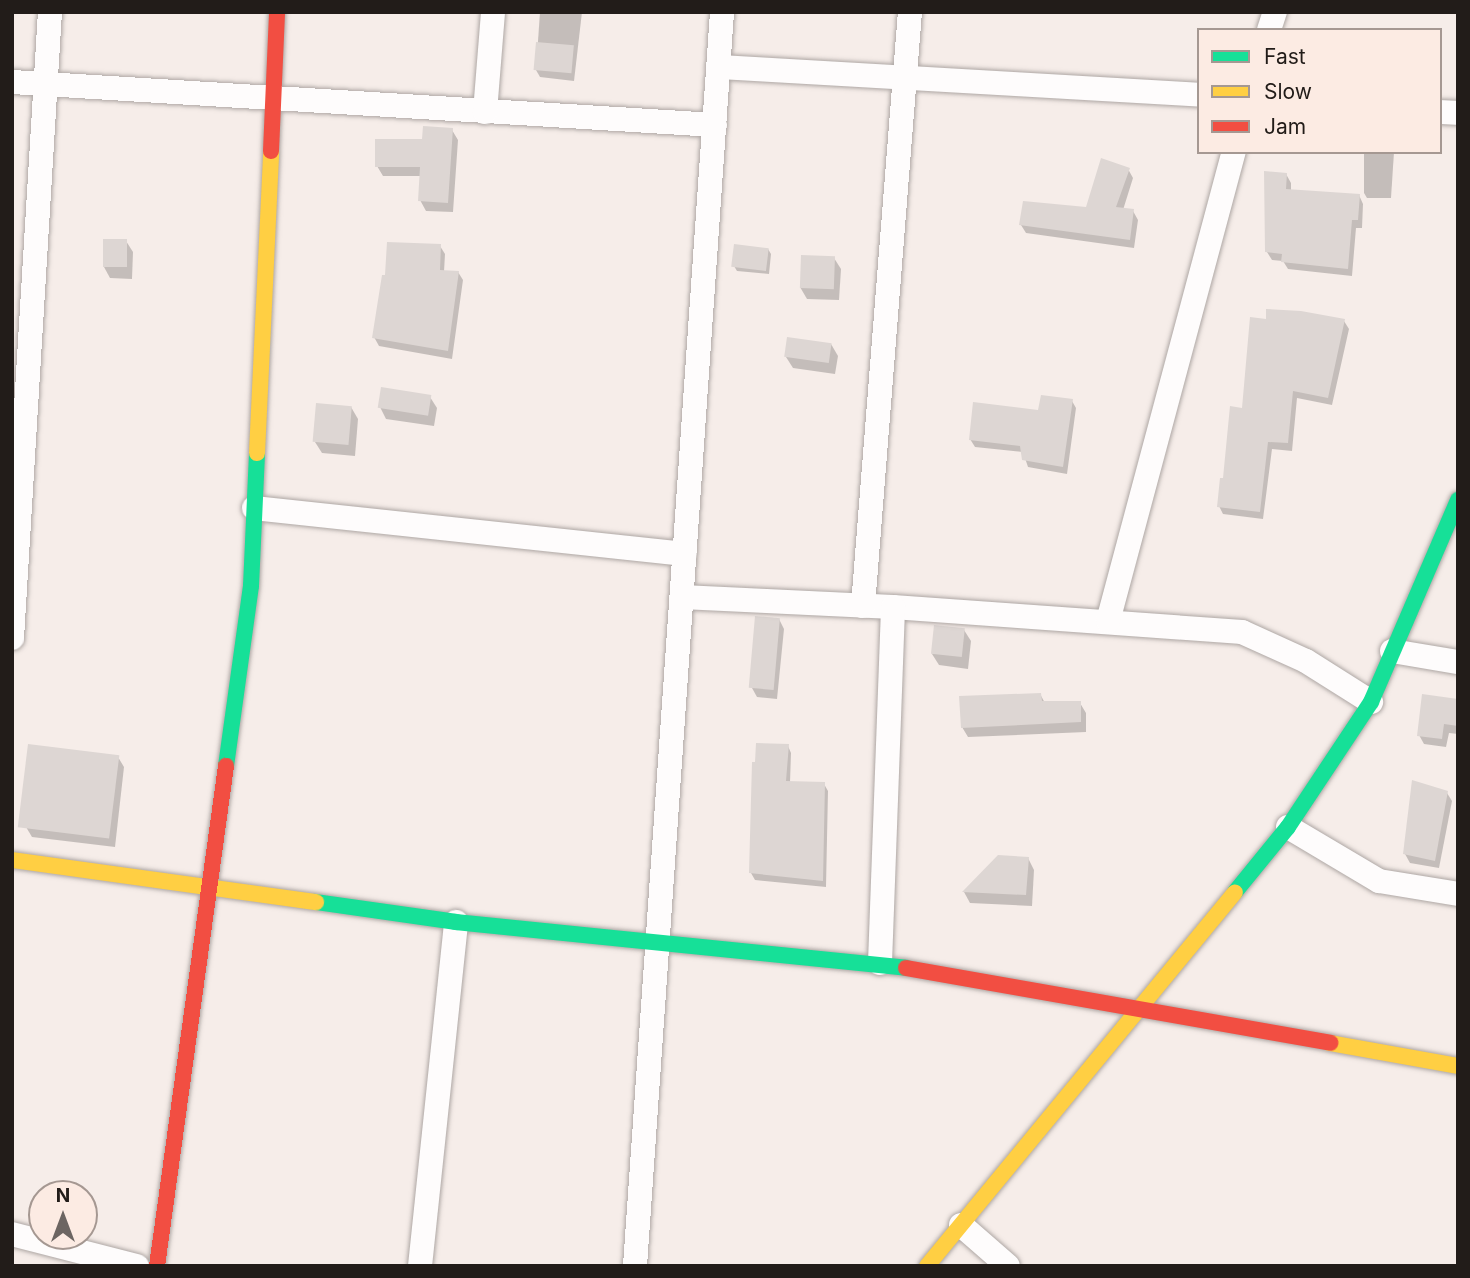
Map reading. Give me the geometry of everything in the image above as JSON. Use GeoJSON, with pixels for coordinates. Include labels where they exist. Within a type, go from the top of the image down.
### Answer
{"type":"FeatureCollection","features":[{"type":"Feature","properties":{"kind":"street"},"geometry":{"type":"LineString","coordinates":[[12,638],[50,12]]}},
{"type":"Feature","properties":{"kind":"street"},"geometry":{"type":"LineString","coordinates":[[157,1266],[251,586],[277,12]]}},
{"type":"Feature","properties":{"kind":"street"},"geometry":{"type":"LineString","coordinates":[[485,112],[493,12]]}},
{"type":"Feature","properties":{"kind":"street"},"geometry":{"type":"LineString","coordinates":[[635,1266],[722,12]]}},
{"type":"Feature","properties":{"kind":"street"},"geometry":{"type":"LineString","coordinates":[[863,606],[910,12]]}},
{"type":"Feature","properties":{"kind":"street"},"geometry":{"type":"LineString","coordinates":[[719,67],[1197,95]]}},
{"type":"Feature","properties":{"kind":"street"},"geometry":{"type":"LineString","coordinates":[[12,82],[271,100],[715,125]]}},
{"type":"Feature","properties":{"kind":"street"},"geometry":{"type":"LineString","coordinates":[[1108,621],[1233,154]]}},
{"type":"Feature","properties":{"kind":"street"},"geometry":{"type":"LineString","coordinates":[[927,1266],[1288,827],[1371,702],[1458,500]]}},
{"type":"Feature","properties":{"kind":"street"},"geometry":{"type":"LineString","coordinates":[[254,508],[685,554]]}},
{"type":"Feature","properties":{"kind":"street"},"geometry":{"type":"LineString","coordinates":[[682,597],[893,607],[1242,632],[1307,661],[1371,702]]}},
{"type":"Feature","properties":{"kind":"street"},"geometry":{"type":"LineString","coordinates":[[880,962],[893,607]]}},
{"type":"Feature","properties":{"kind":"street"},"geometry":{"type":"LineString","coordinates":[[1392,651],[1458,662]]}},
{"type":"Feature","properties":{"kind":"street"},"geometry":{"type":"LineString","coordinates":[[1288,827],[1379,881],[1458,894]]}},
{"type":"Feature","properties":{"kind":"street"},"geometry":{"type":"LineString","coordinates":[[12,860],[456,922],[880,962],[1142,1007],[1458,1066]]}},
{"type":"Feature","properties":{"kind":"street"},"geometry":{"type":"LineString","coordinates":[[420,1266],[456,922]]}},
{"type":"Feature","properties":{"kind":"street"},"geometry":{"type":"LineString","coordinates":[[961,1225],[1007,1266]]}},
{"type":"Feature","properties":{"kind":"street"},"geometry":{"type":"LineString","coordinates":[[12,1234],[137,1266]]}},
{"type":"Feature","properties":{"kind":"building"},"geometry":{"type":"Polygon","coordinates":[[[536,42],[574,45],[571,73],[534,70],[536,42]]]}},
{"type":"Feature","properties":{"kind":"building"},"geometry":{"type":"Polygon","coordinates":[[[423,126],[453,128],[448,203],[418,201],[420,167],[375,167],[375,139],[422,139],[423,126]]]}},
{"type":"Feature","properties":{"kind":"building"},"geometry":{"type":"Polygon","coordinates":[[[1101,158],[1130,168],[1116,207],[1134,209],[1130,240],[1019,225],[1023,201],[1086,207],[1101,158]]]}},
{"type":"Feature","properties":{"kind":"building"},"geometry":{"type":"Polygon","coordinates":[[[1264,171],[1287,173],[1286,189],[1360,194],[1358,220],[1352,220],[1348,269],[1281,262],[1282,254],[1265,252],[1264,171]]]}},
{"type":"Feature","properties":{"kind":"building"},"geometry":{"type":"Polygon","coordinates":[[[103,239],[127,239],[127,267],[103,267],[103,239]]]}},
{"type":"Feature","properties":{"kind":"building"},"geometry":{"type":"Polygon","coordinates":[[[387,242],[441,244],[440,270],[459,271],[448,351],[372,338],[382,275],[385,275],[387,242]]]}},
{"type":"Feature","properties":{"kind":"building"},"geometry":{"type":"Polygon","coordinates":[[[734,244],[769,248],[766,271],[731,267],[734,244]]]}},
{"type":"Feature","properties":{"kind":"building"},"geometry":{"type":"Polygon","coordinates":[[[801,255],[835,256],[834,289],[800,288],[801,255]]]}},
{"type":"Feature","properties":{"kind":"building"},"geometry":{"type":"Polygon","coordinates":[[[1266,309],[1301,311],[1345,319],[1328,398],[1293,391],[1288,443],[1268,442],[1260,512],[1217,507],[1220,478],[1223,478],[1230,406],[1242,408],[1250,317],[1266,319],[1266,309]]]}},
{"type":"Feature","properties":{"kind":"building"},"geometry":{"type":"Polygon","coordinates":[[[787,337],[832,343],[829,363],[784,357],[787,337]]]}},
{"type":"Feature","properties":{"kind":"building"},"geometry":{"type":"Polygon","coordinates":[[[381,387],[431,395],[428,416],[378,408],[381,387]]]}},
{"type":"Feature","properties":{"kind":"building"},"geometry":{"type":"Polygon","coordinates":[[[1041,395],[1073,399],[1063,467],[1022,460],[1020,446],[969,440],[973,402],[1038,410],[1041,395]]]}},
{"type":"Feature","properties":{"kind":"building"},"geometry":{"type":"Polygon","coordinates":[[[316,403],[352,406],[348,445],[313,442],[316,403]]]}},
{"type":"Feature","properties":{"kind":"building"},"geometry":{"type":"Polygon","coordinates":[[[755,616],[780,618],[774,690],[749,688],[755,616]]]}},
{"type":"Feature","properties":{"kind":"building"},"geometry":{"type":"Polygon","coordinates":[[[934,625],[965,628],[962,657],[931,654],[934,625]]]}},
{"type":"Feature","properties":{"kind":"building"},"geometry":{"type":"Polygon","coordinates":[[[1041,693],[1042,701],[1081,701],[1081,722],[961,728],[959,696],[1041,693]]]}},
{"type":"Feature","properties":{"kind":"building"},"geometry":{"type":"Polygon","coordinates":[[[1422,694],[1458,699],[1458,726],[1444,724],[1442,739],[1417,736],[1422,694]]]}},
{"type":"Feature","properties":{"kind":"building"},"geometry":{"type":"Polygon","coordinates":[[[756,743],[789,744],[786,781],[825,782],[823,881],[749,873],[752,762],[755,762],[756,743]]]}},
{"type":"Feature","properties":{"kind":"building"},"geometry":{"type":"Polygon","coordinates":[[[28,744],[119,755],[109,839],[18,827],[28,744]]]}},
{"type":"Feature","properties":{"kind":"building"},"geometry":{"type":"Polygon","coordinates":[[[1412,780],[1448,791],[1435,861],[1403,854],[1412,780]]]}},
{"type":"Feature","properties":{"kind":"building"},"geometry":{"type":"Polygon","coordinates":[[[998,855],[1029,857],[1026,895],[962,892],[998,855]]]}},
{"type":"Feature","properties":{"kind":"traffic: fast"},"geometry":{"type":"LineString","coordinates":[[226,766],[251,586],[257,453]]}},
{"type":"Feature","properties":{"kind":"traffic: fast"},"geometry":{"type":"LineString","coordinates":[[1235,892],[1288,827],[1371,702],[1458,500]]}},
{"type":"Feature","properties":{"kind":"traffic: fast"},"geometry":{"type":"LineString","coordinates":[[316,902],[456,922],[906,968]]}},
{"type":"Feature","properties":{"kind":"traffic: slow"},"geometry":{"type":"LineString","coordinates":[[257,453],[271,151]]}},
{"type":"Feature","properties":{"kind":"traffic: slow"},"geometry":{"type":"LineString","coordinates":[[12,860],[316,902]]}},
{"type":"Feature","properties":{"kind":"traffic: slow"},"geometry":{"type":"LineString","coordinates":[[927,1266],[1235,892]]}},
{"type":"Feature","properties":{"kind":"traffic: slow"},"geometry":{"type":"LineString","coordinates":[[1330,1043],[1458,1066]]}},
{"type":"Feature","properties":{"kind":"traffic: jam"},"geometry":{"type":"LineString","coordinates":[[271,151],[277,12]]}},
{"type":"Feature","properties":{"kind":"traffic: jam"},"geometry":{"type":"LineString","coordinates":[[157,1266],[226,766]]}},
{"type":"Feature","properties":{"kind":"traffic: jam"},"geometry":{"type":"LineString","coordinates":[[906,968],[1330,1043]]}}]}
